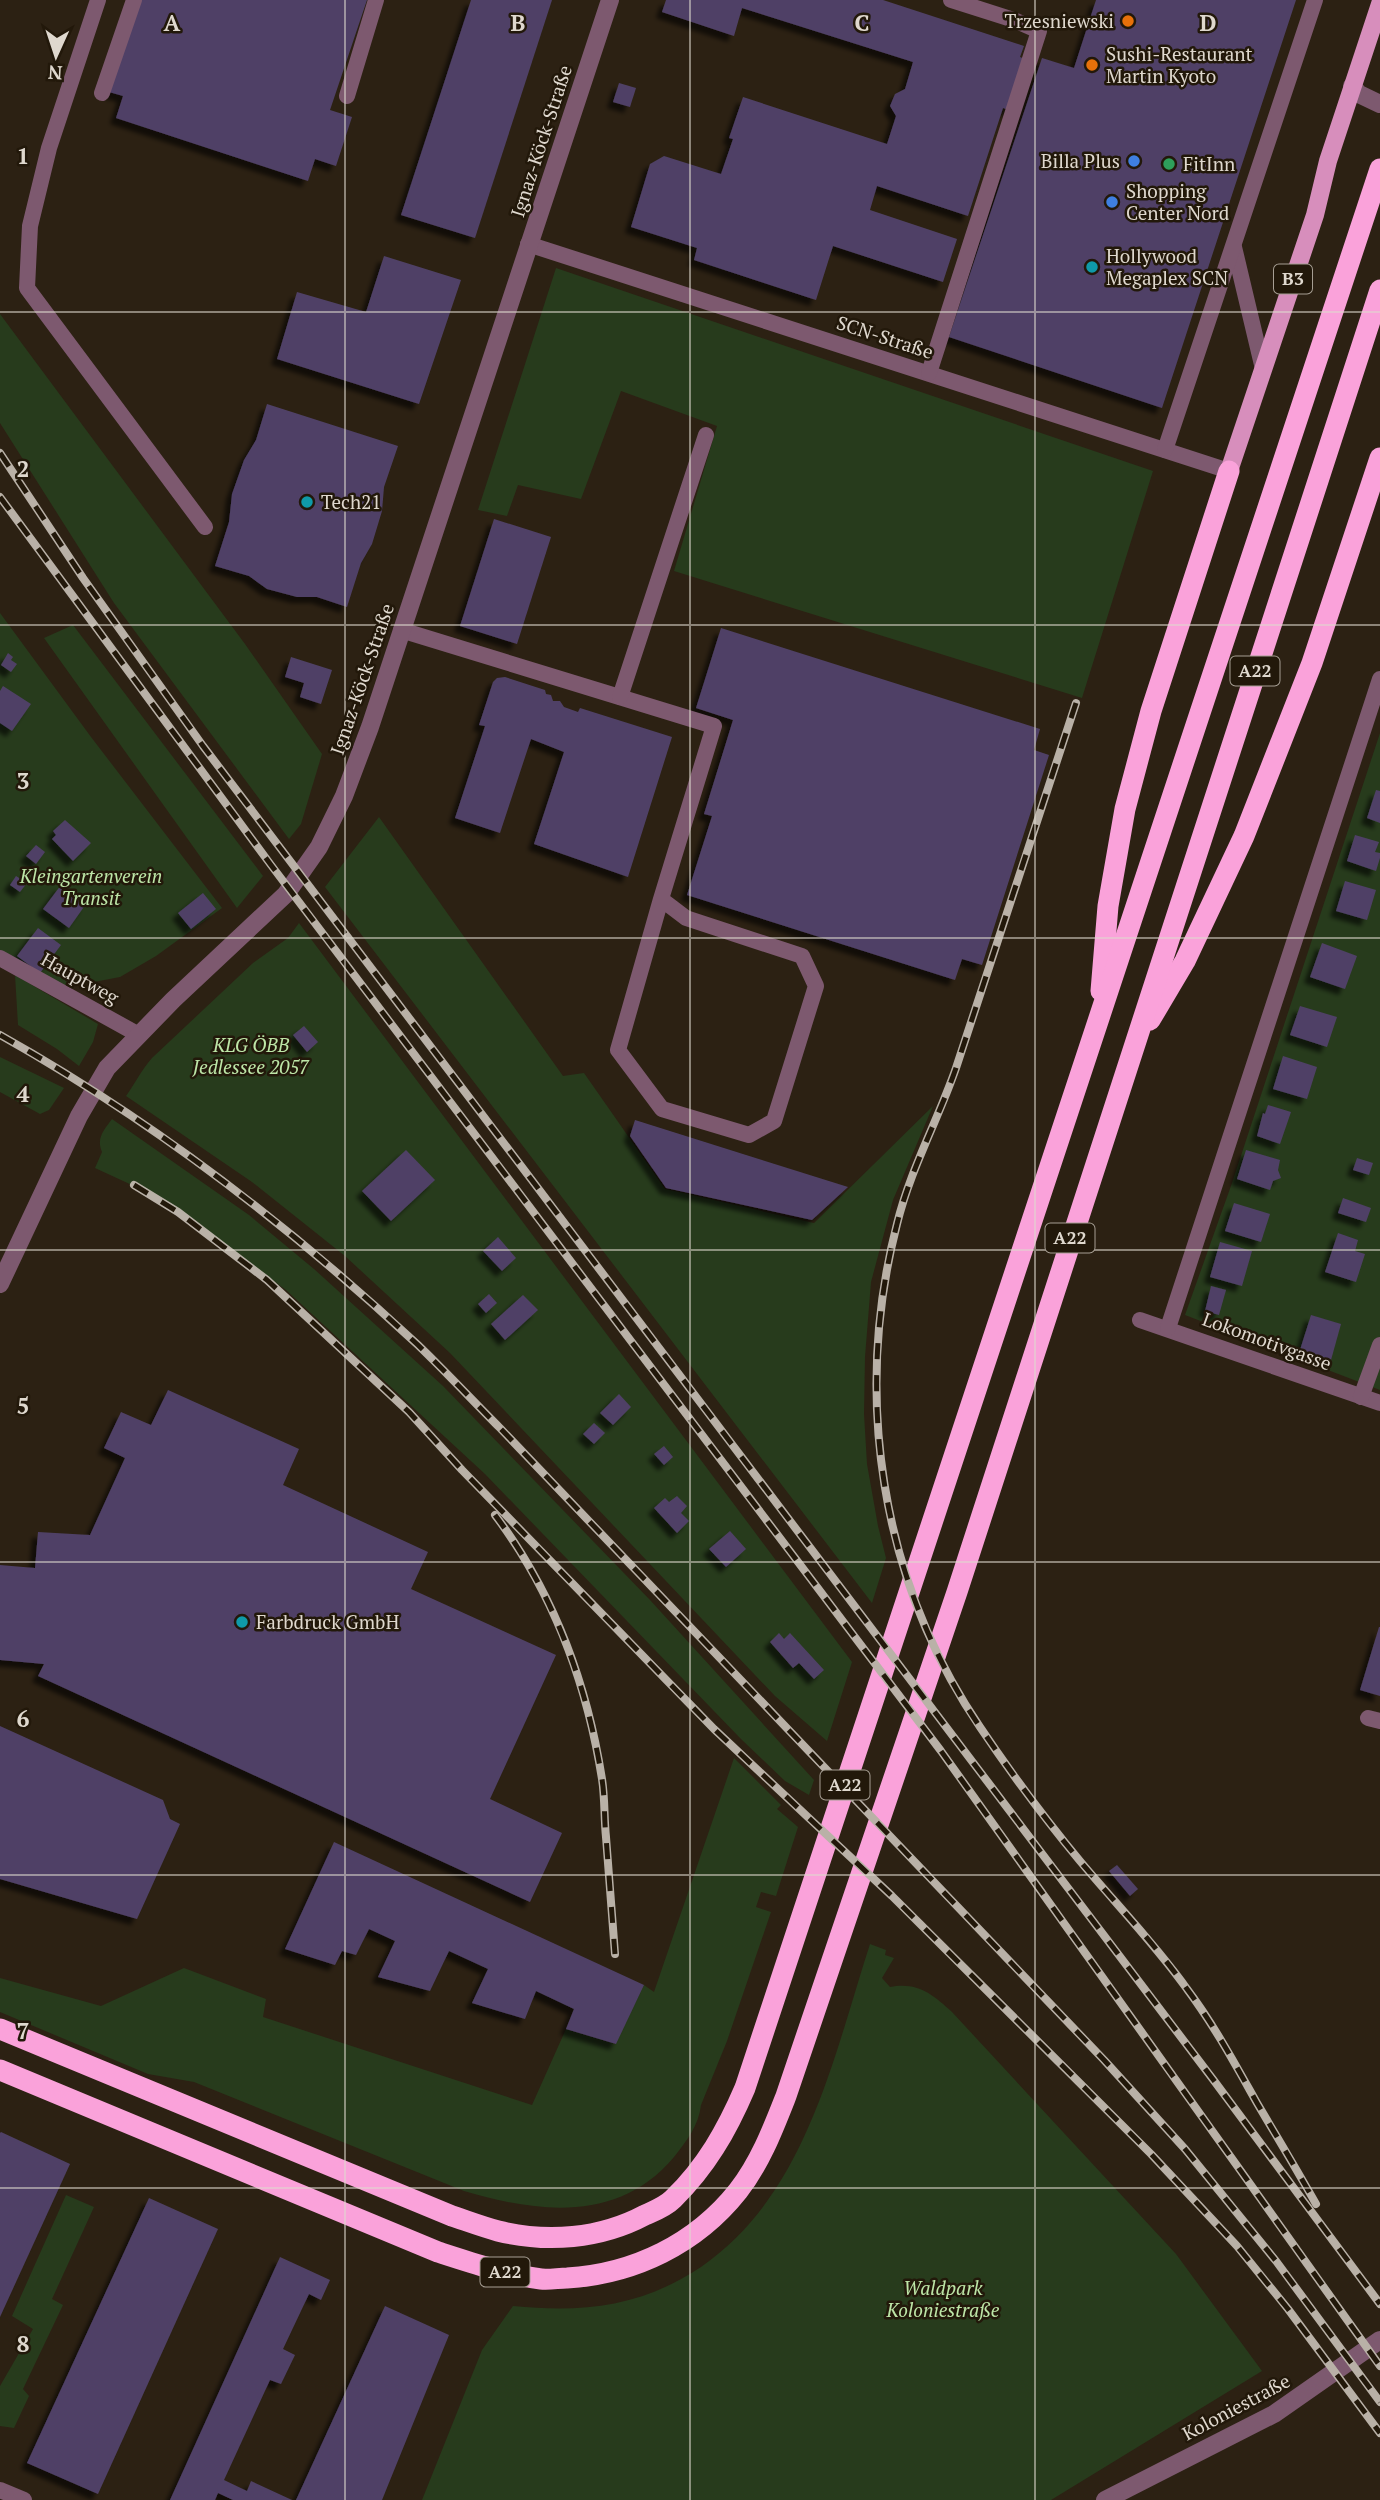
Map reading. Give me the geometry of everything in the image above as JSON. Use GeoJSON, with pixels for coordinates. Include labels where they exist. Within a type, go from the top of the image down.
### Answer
{"type":"FeatureCollection","features":[{"type":"Feature","properties":{"kind":"highway","name":"A22"},"geometry":{"type":"LineString","coordinates":[[0,2029],[440,2210],[499,2231],[545,2237],[588,2236],[629,2223],[670,2202],[708,2159],[726,2130],[745,2088],[1380,169]]}},
{"type":"Feature","properties":{"kind":"highway","name":"A22"},"geometry":{"type":"LineString","coordinates":[[0,2070],[425,2247],[491,2270],[543,2279],[598,2276],[651,2260],[698,2231],[738,2191],[766,2146],[786,2096],[957,1592],[1130,1052],[1380,290]]}},
{"type":"Feature","properties":{"kind":"highway"},"geometry":{"type":"LineString","coordinates":[[1130,1052],[1185,961],[1244,836],[1312,663],[1380,458]]}},
{"type":"Feature","properties":{"kind":"highway"},"geometry":{"type":"LineString","coordinates":[[1099,1024],[1108,906],[1125,809],[1151,711],[1229,471]]}},
{"type":"Feature","properties":{"kind":"main road","name":"B3"},"geometry":{"type":"LineString","coordinates":[[1229,471],[1315,215],[1328,161],[1380,4]]}},
{"type":"Feature","properties":{"kind":"street","name":"Ignaz-Köck-Straße"},"geometry":{"type":"LineString","coordinates":[[0,1284],[79,1116],[107,1068],[173,1000],[286,894],[319,847],[344,796],[370,727],[610,0]]}},
{"type":"Feature","properties":{"kind":"street"},"geometry":{"type":"LineString","coordinates":[[1352,86],[1359,94],[1380,104]]}},
{"type":"Feature","properties":{"kind":"street","name":"Koloniestraße"},"geometry":{"type":"LineString","coordinates":[[1105,2500],[1274,2414],[1380,2340]]}},
{"type":"Feature","properties":{"kind":"lane"},"geometry":{"type":"LineString","coordinates":[[99,0],[49,148],[30,226],[27,288],[205,527]]}},
{"type":"Feature","properties":{"kind":"lane"},"geometry":{"type":"LineString","coordinates":[[103,93],[134,0]]}},
{"type":"Feature","properties":{"kind":"lane"},"geometry":{"type":"LineString","coordinates":[[347,96],[376,0]]}},
{"type":"Feature","properties":{"kind":"lane"},"geometry":{"type":"LineString","coordinates":[[929,373],[1039,31],[991,6],[951,0]]}},
{"type":"Feature","properties":{"kind":"lane"},"geometry":{"type":"LineString","coordinates":[[1165,450],[1315,0]]}},
{"type":"Feature","properties":{"kind":"lane","name":"SCN-Straße"},"geometry":{"type":"LineString","coordinates":[[528,244],[1229,471]]}},
{"type":"Feature","properties":{"kind":"lane"},"geometry":{"type":"LineString","coordinates":[[1234,247],[1263,369]]}},
{"type":"Feature","properties":{"kind":"lane"},"geometry":{"type":"LineString","coordinates":[[620,697],[706,435]]}},
{"type":"Feature","properties":{"kind":"lane"},"geometry":{"type":"LineString","coordinates":[[401,630],[714,726],[661,900],[618,1050],[662,1109],[749,1135],[774,1121],[816,986],[802,956],[687,918],[661,900]]}},
{"type":"Feature","properties":{"kind":"lane"},"geometry":{"type":"LineString","coordinates":[[1168,1328],[1380,679]]}},
{"type":"Feature","properties":{"kind":"lane","name":"Hauptweg"},"geometry":{"type":"LineString","coordinates":[[0,958],[139,1035]]}},
{"type":"Feature","properties":{"kind":"lane","name":"Lokomotivgasse"},"geometry":{"type":"LineString","coordinates":[[1140,1320],[1380,1403]]}},
{"type":"Feature","properties":{"kind":"lane"},"geometry":{"type":"LineString","coordinates":[[1361,1397],[1380,1345]]}},
{"type":"Feature","properties":{"kind":"lane"},"geometry":{"type":"LineString","coordinates":[[0,2490],[24,2500]]}},
{"type":"Feature","properties":{"kind":"green space"},"geometry":{"type":"Polygon","coordinates":[[[556,268],[1153,471],[1082,698],[674,571],[717,426],[621,391],[581,499],[518,485],[507,516],[478,510],[556,268]]]}},
{"type":"Feature","properties":{"kind":"green space"},"geometry":{"type":"Polygon","coordinates":[[[0,314],[245,644],[322,754],[301,824],[289,839],[114,603],[0,423],[0,314]]]}},
{"type":"Feature","properties":{"kind":"green space","name":"Kleingartenverein Transit"},"geometry":{"type":"Polygon","coordinates":[[[0,613],[222,908],[156,956],[120,977],[73,986],[71,996],[0,965],[0,613]]]}},
{"type":"Feature","properties":{"kind":"green space"},"geometry":{"type":"Polygon","coordinates":[[[73,625],[263,876],[237,908],[44,638],[73,625]]]}},
{"type":"Feature","properties":{"kind":"green space"},"geometry":{"type":"Polygon","coordinates":[[[1380,733],[1380,1390],[1185,1315],[1232,1183],[1380,733]]]}},
{"type":"Feature","properties":{"kind":"green space"},"geometry":{"type":"Polygon","coordinates":[[[379,817],[563,1076],[584,1073],[665,1189],[814,1223],[933,1106],[893,1200],[871,1282],[864,1414],[867,1464],[886,1558],[872,1603],[325,887],[379,817]]]}},
{"type":"Feature","properties":{"kind":"green space","name":"KLG ÖBB Jedlessee 2057"},"geometry":{"type":"Polygon","coordinates":[[[299,923],[852,1662],[827,1741],[775,1696],[450,1353],[345,1256],[252,1182],[126,1096],[152,1058],[253,963],[288,938],[299,923]]]}},
{"type":"Feature","properties":{"kind":"green space"},"geometry":{"type":"Polygon","coordinates":[[[15,975],[98,1024],[93,1042],[79,1066],[18,1025],[15,975]]]}},
{"type":"Feature","properties":{"kind":"green space"},"geometry":{"type":"Polygon","coordinates":[[[0,1057],[64,1088],[49,1110],[40,1114],[0,1092],[0,1057]]]}},
{"type":"Feature","properties":{"kind":"green space"},"geometry":{"type":"Polygon","coordinates":[[[112,1119],[249,1215],[314,1269],[443,1386],[650,1600],[814,1780],[809,1795],[785,1781],[741,1739],[485,1474],[286,1290],[160,1198],[95,1168],[102,1152],[102,1134],[112,1119]]]}},
{"type":"Feature","properties":{"kind":"green space"},"geometry":{"type":"Polygon","coordinates":[[[734,1758],[781,1805],[777,1809],[798,1827],[776,1896],[761,1892],[756,1907],[771,1912],[695,2126],[674,2157],[652,2178],[628,2193],[603,2203],[548,2207],[492,2199],[464,2191],[194,2082],[148,2074],[0,2012],[0,1978],[101,2006],[184,1968],[266,1999],[263,2017],[532,2105],[566,2029],[615,2044],[644,1985],[654,1992],[734,1758]]]}},
{"type":"Feature","properties":{"kind":"green space","name":"Waldpark Koloniestraße"},"geometry":{"type":"Polygon","coordinates":[[[870,1944],[886,1950],[885,1955],[894,1958],[882,1978],[890,1987],[917,1988],[952,2012],[1176,2254],[1262,2371],[1051,2500],[422,2500],[482,2350],[513,2306],[587,2307],[634,2299],[656,2291],[701,2267],[737,2237],[766,2202],[791,2163],[811,2121],[843,2032],[870,1944]]]}},
{"type":"Feature","properties":{"kind":"green space"},"geometry":{"type":"Polygon","coordinates":[[[66,2195],[94,2207],[52,2299],[63,2305],[23,2389],[29,2396],[14,2428],[0,2426],[0,2386],[33,2329],[12,2316],[66,2195]]]}},
{"type":"Feature","properties":{"kind":"building"},"geometry":{"type":"Polygon","coordinates":[[[140,0],[367,0],[330,110],[352,117],[336,166],[315,159],[308,181],[116,118],[123,96],[109,92],[140,0]]]}},
{"type":"Feature","properties":{"kind":"building"},"geometry":{"type":"Polygon","coordinates":[[[471,0],[552,0],[475,238],[401,215],[471,0]]]}},
{"type":"Feature","properties":{"kind":"building"},"geometry":{"type":"Polygon","coordinates":[[[666,0],[883,0],[1024,46],[1020,57],[1025,59],[1009,110],[1003,108],[968,216],[877,186],[870,210],[957,239],[943,282],[833,246],[816,300],[694,260],[697,248],[631,227],[650,164],[664,156],[721,174],[733,139],[729,138],[743,97],[887,144],[896,116],[890,106],[895,94],[905,89],[913,62],[742,8],[734,36],[662,12],[666,0]]]}},
{"type":"Feature","properties":{"kind":"building","name":"Shopping Center Nord"},"geometry":{"type":"Polygon","coordinates":[[[1096,0],[1296,0],[1162,408],[949,337],[1042,58],[1074,68],[1096,0]]]}},
{"type":"Feature","properties":{"kind":"building"},"geometry":{"type":"Polygon","coordinates":[[[619,83],[636,88],[630,107],[613,102],[619,83]]]}},
{"type":"Feature","properties":{"kind":"building"},"geometry":{"type":"Polygon","coordinates":[[[384,256],[461,280],[419,404],[277,359],[297,292],[366,312],[384,256]]]}},
{"type":"Feature","properties":{"kind":"building","name":"Tech21"},"geometry":{"type":"Polygon","coordinates":[[[267,404],[398,446],[384,487],[382,511],[372,544],[361,563],[347,607],[317,597],[297,597],[267,589],[249,576],[215,566],[229,522],[232,494],[244,460],[256,440],[267,404]]]}},
{"type":"Feature","properties":{"kind":"building"},"geometry":{"type":"Polygon","coordinates":[[[494,519],[551,537],[517,644],[460,626],[494,519]]]}},
{"type":"Feature","properties":{"kind":"building"},"geometry":{"type":"Polygon","coordinates":[[[721,628],[1040,729],[1034,750],[1049,755],[982,965],[962,959],[955,980],[687,895],[712,816],[704,814],[733,720],[696,708],[721,628]]]}},
{"type":"Feature","properties":{"kind":"building"},"geometry":{"type":"Polygon","coordinates":[[[8,653],[13,657],[11,660],[17,664],[11,672],[1,665],[8,653]]]}},
{"type":"Feature","properties":{"kind":"building"},"geometry":{"type":"Polygon","coordinates":[[[291,657],[332,670],[321,704],[300,697],[304,683],[285,677],[291,657]]]}},
{"type":"Feature","properties":{"kind":"building"},"geometry":{"type":"Polygon","coordinates":[[[505,677],[545,690],[553,701],[560,701],[564,707],[578,712],[580,708],[672,737],[628,877],[534,844],[564,752],[531,739],[500,833],[455,818],[485,726],[479,725],[493,682],[497,678],[505,677]]]}},
{"type":"Feature","properties":{"kind":"building"},"geometry":{"type":"Polygon","coordinates":[[[3,686],[31,704],[12,731],[0,723],[0,691],[3,686]]]}},
{"type":"Feature","properties":{"kind":"building"},"geometry":{"type":"Polygon","coordinates":[[[1376,790],[1380,791],[1380,823],[1367,818],[1376,790]]]}},
{"type":"Feature","properties":{"kind":"building"},"geometry":{"type":"Polygon","coordinates":[[[65,820],[91,843],[73,861],[52,839],[56,835],[53,831],[65,820]]]}},
{"type":"Feature","properties":{"kind":"building"},"geometry":{"type":"Polygon","coordinates":[[[1355,835],[1379,842],[1375,852],[1380,853],[1376,871],[1347,861],[1355,835]]]}},
{"type":"Feature","properties":{"kind":"building"},"geometry":{"type":"Polygon","coordinates":[[[36,845],[45,852],[36,864],[26,856],[36,845]]]}},
{"type":"Feature","properties":{"kind":"building"},"geometry":{"type":"Polygon","coordinates":[[[16,876],[27,883],[20,892],[10,885],[16,876]]]}},
{"type":"Feature","properties":{"kind":"building"},"geometry":{"type":"Polygon","coordinates":[[[1345,881],[1376,890],[1367,920],[1336,911],[1345,881]]]}},
{"type":"Feature","properties":{"kind":"building"},"geometry":{"type":"Polygon","coordinates":[[[61,885],[86,904],[69,928],[43,909],[61,885]]]}},
{"type":"Feature","properties":{"kind":"building"},"geometry":{"type":"Polygon","coordinates":[[[203,893],[216,909],[191,929],[178,913],[203,893]]]}},
{"type":"Feature","properties":{"kind":"building"},"geometry":{"type":"Polygon","coordinates":[[[38,928],[61,945],[40,973],[17,956],[38,928]]]}},
{"type":"Feature","properties":{"kind":"building"},"geometry":{"type":"Polygon","coordinates":[[[1322,943],[1357,956],[1345,989],[1310,977],[1322,943]]]}},
{"type":"Feature","properties":{"kind":"building"},"geometry":{"type":"Polygon","coordinates":[[[1300,1006],[1337,1017],[1327,1047],[1290,1035],[1300,1006]]]}},
{"type":"Feature","properties":{"kind":"building"},"geometry":{"type":"Polygon","coordinates":[[[304,1026],[318,1042],[307,1052],[293,1035],[304,1026]]]}},
{"type":"Feature","properties":{"kind":"building"},"geometry":{"type":"Polygon","coordinates":[[[1283,1056],[1317,1067],[1307,1099],[1273,1089],[1283,1056]]]}},
{"type":"Feature","properties":{"kind":"building"},"geometry":{"type":"Polygon","coordinates":[[[1268,1105],[1291,1112],[1280,1144],[1257,1136],[1268,1105]]]}},
{"type":"Feature","properties":{"kind":"building"},"geometry":{"type":"Polygon","coordinates":[[[635,1120],[848,1187],[812,1220],[666,1188],[630,1136],[635,1120]]]}},
{"type":"Feature","properties":{"kind":"building"},"geometry":{"type":"Polygon","coordinates":[[[406,1150],[435,1180],[391,1221],[362,1191],[406,1150]]]}},
{"type":"Feature","properties":{"kind":"building"},"geometry":{"type":"Polygon","coordinates":[[[1246,1150],[1280,1160],[1278,1170],[1281,1178],[1273,1181],[1270,1190],[1237,1179],[1246,1150]]]}},
{"type":"Feature","properties":{"kind":"building"},"geometry":{"type":"Polygon","coordinates":[[[1357,1158],[1373,1163],[1369,1175],[1353,1170],[1357,1158]]]}},
{"type":"Feature","properties":{"kind":"building"},"geometry":{"type":"Polygon","coordinates":[[[1343,1198],[1371,1208],[1366,1222],[1338,1213],[1343,1198]]]}},
{"type":"Feature","properties":{"kind":"building"},"geometry":{"type":"Polygon","coordinates":[[[1234,1203],[1270,1214],[1261,1242],[1225,1231],[1234,1203]]]}},
{"type":"Feature","properties":{"kind":"building"},"geometry":{"type":"Polygon","coordinates":[[[1338,1233],[1358,1240],[1355,1251],[1365,1254],[1356,1282],[1325,1272],[1338,1233]]]}},
{"type":"Feature","properties":{"kind":"building"},"geometry":{"type":"Polygon","coordinates":[[[498,1237],[516,1258],[502,1271],[483,1251],[498,1237]]]}},
{"type":"Feature","properties":{"kind":"building"},"geometry":{"type":"Polygon","coordinates":[[[1220,1242],[1252,1251],[1242,1286],[1210,1277],[1220,1242]]]}},
{"type":"Feature","properties":{"kind":"building"},"geometry":{"type":"Polygon","coordinates":[[[1211,1286],[1226,1290],[1219,1315],[1205,1311],[1211,1286]]]}},
{"type":"Feature","properties":{"kind":"building"},"geometry":{"type":"Polygon","coordinates":[[[489,1294],[497,1303],[486,1313],[478,1304],[489,1294]]]}},
{"type":"Feature","properties":{"kind":"building"},"geometry":{"type":"Polygon","coordinates":[[[523,1295],[538,1310],[505,1340],[491,1324],[523,1295]]]}},
{"type":"Feature","properties":{"kind":"building"},"geometry":{"type":"Polygon","coordinates":[[[1311,1315],[1341,1324],[1331,1360],[1300,1350],[1311,1315]]]}},
{"type":"Feature","properties":{"kind":"building","name":"Farbdruck GmbH"},"geometry":{"type":"Polygon","coordinates":[[[168,1390],[299,1449],[283,1485],[428,1552],[411,1589],[556,1655],[490,1799],[562,1833],[530,1902],[38,1676],[44,1664],[0,1660],[0,1565],[35,1568],[38,1532],[90,1535],[125,1458],[104,1448],[121,1412],[151,1425],[168,1390]]]}},
{"type":"Feature","properties":{"kind":"building"},"geometry":{"type":"Polygon","coordinates":[[[619,1394],[631,1407],[613,1425],[600,1413],[619,1394]]]}},
{"type":"Feature","properties":{"kind":"building"},"geometry":{"type":"Polygon","coordinates":[[[594,1423],[605,1433],[594,1444],[583,1434],[594,1423]]]}},
{"type":"Feature","properties":{"kind":"building"},"geometry":{"type":"Polygon","coordinates":[[[664,1446],[673,1457],[664,1465],[654,1454],[664,1446]]]}},
{"type":"Feature","properties":{"kind":"building"},"geometry":{"type":"Polygon","coordinates":[[[677,1496],[687,1506],[681,1513],[689,1521],[677,1533],[654,1508],[665,1498],[669,1502],[677,1496]]]}},
{"type":"Feature","properties":{"kind":"building"},"geometry":{"type":"Polygon","coordinates":[[[730,1531],[746,1549],[726,1567],[709,1549],[730,1531]]]}},
{"type":"Feature","properties":{"kind":"building"},"geometry":{"type":"Polygon","coordinates":[[[1380,1627],[1380,1696],[1360,1690],[1380,1627]]]}},
{"type":"Feature","properties":{"kind":"building"},"geometry":{"type":"Polygon","coordinates":[[[779,1633],[784,1639],[790,1633],[824,1670],[814,1679],[799,1663],[793,1668],[770,1642],[779,1633]]]}},
{"type":"Feature","properties":{"kind":"building"},"geometry":{"type":"Polygon","coordinates":[[[0,1726],[163,1800],[170,1819],[180,1824],[137,1919],[0,1879],[0,1726]]]}},
{"type":"Feature","properties":{"kind":"building"},"geometry":{"type":"Polygon","coordinates":[[[334,1842],[644,1985],[616,2044],[566,2029],[574,2009],[536,1991],[525,2019],[472,2003],[488,1969],[449,1951],[430,1991],[378,1977],[395,1941],[369,1929],[356,1955],[342,1951],[335,1965],[285,1949],[334,1842]]]}},
{"type":"Feature","properties":{"kind":"building"},"geometry":{"type":"Polygon","coordinates":[[[1117,1865],[1138,1889],[1130,1896],[1109,1871],[1117,1865]]]}},
{"type":"Feature","properties":{"kind":"building"},"geometry":{"type":"Polygon","coordinates":[[[0,2133],[70,2164],[0,2317],[0,2133]]]}},
{"type":"Feature","properties":{"kind":"building"},"geometry":{"type":"Polygon","coordinates":[[[149,2198],[218,2229],[98,2494],[27,2463],[149,2198]]]}},
{"type":"Feature","properties":{"kind":"building"},"geometry":{"type":"Polygon","coordinates":[[[280,2257],[330,2280],[321,2300],[309,2294],[283,2349],[295,2355],[281,2384],[270,2380],[224,2480],[247,2491],[251,2481],[292,2500],[233,2500],[218,2493],[215,2500],[170,2500],[280,2257]]]}},
{"type":"Feature","properties":{"kind":"building"},"geometry":{"type":"Polygon","coordinates":[[[385,2306],[449,2335],[382,2500],[296,2500],[385,2306]]]}},
{"type":"Feature","properties":{"kind":"railway"},"geometry":{"type":"LineString","coordinates":[[0,453],[83,578],[203,746],[1215,2082],[1380,2304]]}},
{"type":"Feature","properties":{"kind":"railway"},"geometry":{"type":"LineString","coordinates":[[0,497],[271,865],[941,1751],[1380,2366]]}},
{"type":"Feature","properties":{"kind":"railway"},"geometry":{"type":"LineString","coordinates":[[1076,703],[956,1068],[909,1184],[897,1224],[884,1289],[877,1354],[878,1420],[884,1484],[898,1548],[919,1610],[946,1670],[980,1727],[1041,1812],[1162,1956],[1197,2003],[1316,2204]]}},
{"type":"Feature","properties":{"kind":"railway"},"geometry":{"type":"LineString","coordinates":[[0,1035],[166,1139],[270,1217],[370,1301],[428,1355],[1104,2060],[1185,2149],[1276,2261],[1380,2402]]}},
{"type":"Feature","properties":{"kind":"railway"},"geometry":{"type":"LineString","coordinates":[[134,1185],[178,1212],[267,1280],[409,1412],[714,1729],[892,1896],[1151,2154],[1237,2246],[1288,2309],[1380,2433]]}},
{"type":"Feature","properties":{"kind":"railway"},"geometry":{"type":"LineString","coordinates":[[495,1515],[534,1575],[550,1607],[565,1640],[587,1708],[603,1786],[615,1954]]}},
{"type":"Feature","properties":{"kind":"place","name":"Trzesniewski"},"geometry":{"type":"Point","coordinates":[1128,21]}},
{"type":"Feature","properties":{"kind":"place","name":"Sushi-Restaurant Martin Kyoto"},"geometry":{"type":"Point","coordinates":[1092,65]}},
{"type":"Feature","properties":{"kind":"place","name":"Billa Plus"},"geometry":{"type":"Point","coordinates":[1134,161]}},
{"type":"Feature","properties":{"kind":"place","name":"FitInn"},"geometry":{"type":"Point","coordinates":[1169,164]}},
{"type":"Feature","properties":{"kind":"place","name":"Shopping Center Nord"},"geometry":{"type":"Point","coordinates":[1112,202]}},
{"type":"Feature","properties":{"kind":"place","name":"Hollywood Megaplex SCN"},"geometry":{"type":"Point","coordinates":[1092,267]}},
{"type":"Feature","properties":{"kind":"place","name":"Tech21"},"geometry":{"type":"Point","coordinates":[307,502]}},
{"type":"Feature","properties":{"kind":"place","name":"Farbdruck GmbH"},"geometry":{"type":"Point","coordinates":[242,1622]}}]}
